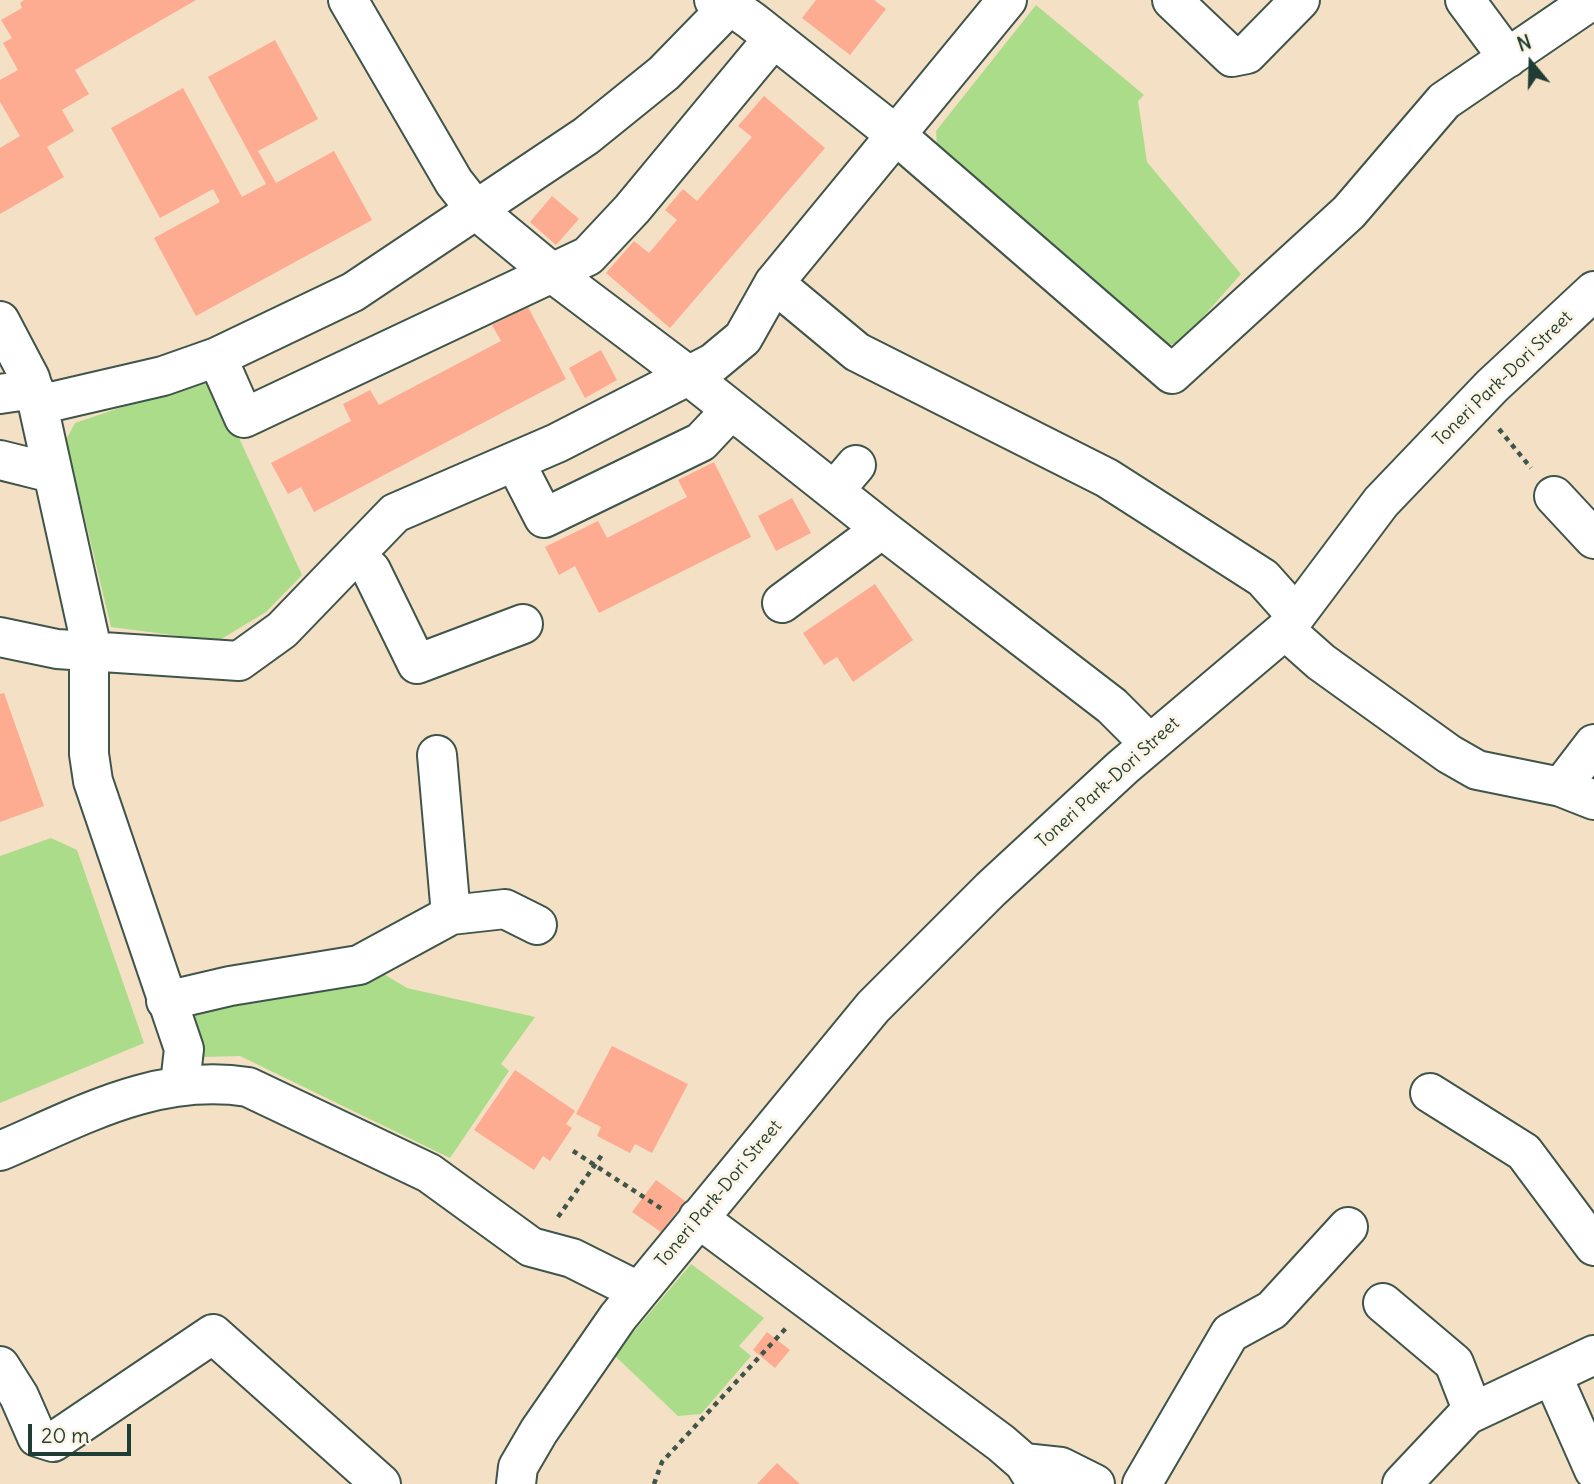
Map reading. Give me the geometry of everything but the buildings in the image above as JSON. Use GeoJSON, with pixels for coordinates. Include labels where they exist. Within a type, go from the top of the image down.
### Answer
{"type":"FeatureCollection","features":[{"type":"Feature","properties":{"kind":"street"},"geometry":{"type":"LineString","coordinates":[[348,0],[454,182],[476,210],[551,272],[731,410],[845,478],[882,529],[1112,706],[1150,744]]}},
{"type":"Feature","properties":{"kind":"street"},"geometry":{"type":"LineString","coordinates":[[0,637],[57,649],[239,661],[282,630],[395,513],[515,462],[713,363],[743,338],[774,283],[1007,0]]}},
{"type":"Feature","properties":{"kind":"street"},"geometry":{"type":"LineString","coordinates":[[1172,0],[1232,57],[1247,54],[1300,0]]}},
{"type":"Feature","properties":{"kind":"street"},"geometry":{"type":"LineString","coordinates":[[1465,0],[1508,58]]}},
{"type":"Feature","properties":{"kind":"street"},"geometry":{"type":"LineString","coordinates":[[24,396],[163,376],[217,357],[353,292],[586,136],[664,73],[727,2],[896,135],[1172,374],[1349,212],[1444,101],[1592,0]]}},
{"type":"Feature","properties":{"kind":"street"},"geometry":{"type":"LineString","coordinates":[[217,357],[244,418],[588,256],[632,209],[773,39]]}},
{"type":"Feature","properties":{"kind":"street"},"geometry":{"type":"LineString","coordinates":[[774,283],[857,352],[1107,478],[1263,578],[1291,623],[1321,662],[1449,754],[1477,770],[1577,793],[1594,744]]}},
{"type":"Feature","properties":{"kind":"street","name":"Toneri Park-Dori Street"},"geometry":{"type":"LineString","coordinates":[[516,1484],[518,1467],[539,1431],[638,1291],[684,1216],[873,1007],[914,964],[1150,744],[1291,623],[1381,502],[1477,402],[1594,292]]}},
{"type":"Feature","properties":{"kind":"street"},"geometry":{"type":"LineString","coordinates":[[0,321],[24,396],[52,469],[90,650],[89,754],[93,781],[184,1049],[180,1084]]}},
{"type":"Feature","properties":{"kind":"street"},"geometry":{"type":"LineString","coordinates":[[515,462],[544,518],[701,443],[731,410]]}},
{"type":"Feature","properties":{"kind":"street"},"geometry":{"type":"LineString","coordinates":[[0,460],[40,470],[52,469]]}},
{"type":"Feature","properties":{"kind":"street"},"geometry":{"type":"LineString","coordinates":[[1554,496],[1594,539]]}},
{"type":"Feature","properties":{"kind":"street"},"geometry":{"type":"LineString","coordinates":[[782,603],[882,529]]}},
{"type":"Feature","properties":{"kind":"street"},"geometry":{"type":"LineString","coordinates":[[355,556],[371,570],[417,664],[523,624]]}},
{"type":"Feature","properties":{"kind":"street"},"geometry":{"type":"LineString","coordinates":[[438,755],[451,915]]}},
{"type":"Feature","properties":{"kind":"street"},"geometry":{"type":"LineString","coordinates":[[166,1001],[230,986],[359,965],[451,915],[505,909],[537,925]]}},
{"type":"Feature","properties":{"kind":"street"},"geometry":{"type":"LineString","coordinates":[[0,1152],[138,1094],[180,1084],[216,1082],[248,1087],[429,1173],[536,1249],[572,1258],[638,1291]]}},
{"type":"Feature","properties":{"kind":"street"},"geometry":{"type":"LineString","coordinates":[[1430,1093],[1524,1152],[1594,1246]]}},
{"type":"Feature","properties":{"kind":"street"},"geometry":{"type":"LineString","coordinates":[[684,1216],[1031,1474],[1061,1467],[1095,1484]]}},
{"type":"Feature","properties":{"kind":"street"},"geometry":{"type":"LineString","coordinates":[[1142,1484],[1230,1333],[1272,1310],[1348,1227]]}},
{"type":"Feature","properties":{"kind":"street"},"geometry":{"type":"LineString","coordinates":[[1383,1303],[1454,1363],[1474,1412]]}},
{"type":"Feature","properties":{"kind":"street"},"geometry":{"type":"LineString","coordinates":[[0,1366],[19,1396],[37,1437],[53,1442],[212,1334],[381,1484]]}},
{"type":"Feature","properties":{"kind":"street"},"geometry":{"type":"LineString","coordinates":[[1402,1484],[1467,1415],[1594,1355]]}},
{"type":"Feature","properties":{"kind":"street"},"geometry":{"type":"LineString","coordinates":[[1552,1375],[1594,1470]]}},
{"type":"Feature","properties":{"kind":"path"},"geometry":{"type":"LineString","coordinates":[[1477,402],[1554,496]]}},
{"type":"Feature","properties":{"kind":"path"},"geometry":{"type":"LineString","coordinates":[[573,1151],[684,1216]]}},
{"type":"Feature","properties":{"kind":"path"},"geometry":{"type":"LineString","coordinates":[[536,1249],[604,1152]]}},
{"type":"Feature","properties":{"kind":"path"},"geometry":{"type":"LineString","coordinates":[[654,1484],[662,1462],[790,1323]]}},
{"type":"Feature","properties":{"kind":"green space"},"geometry":{"type":"Polygon","coordinates":[[[1036,5],[1144,95],[1138,101],[1147,162],[1241,274],[1179,344],[1160,344],[937,146],[936,131],[1036,5]]]}},
{"type":"Feature","properties":{"kind":"green space"},"geometry":{"type":"Polygon","coordinates":[[[211,377],[302,575],[266,612],[218,641],[111,627],[66,440],[75,423],[211,377]]]}},
{"type":"Feature","properties":{"kind":"green space"},"geometry":{"type":"Polygon","coordinates":[[[51,838],[77,850],[144,1043],[0,1103],[0,856],[51,838]]]}},
{"type":"Feature","properties":{"kind":"green space"},"geometry":{"type":"Polygon","coordinates":[[[377,970],[407,988],[535,1017],[501,1064],[509,1071],[450,1158],[240,1056],[204,1057],[190,1015],[222,1004],[377,970]]]}},
{"type":"Feature","properties":{"kind":"green space"},"geometry":{"type":"Polygon","coordinates":[[[691,1264],[764,1318],[739,1346],[751,1356],[701,1414],[678,1416],[614,1355],[691,1264]]]}}]}
